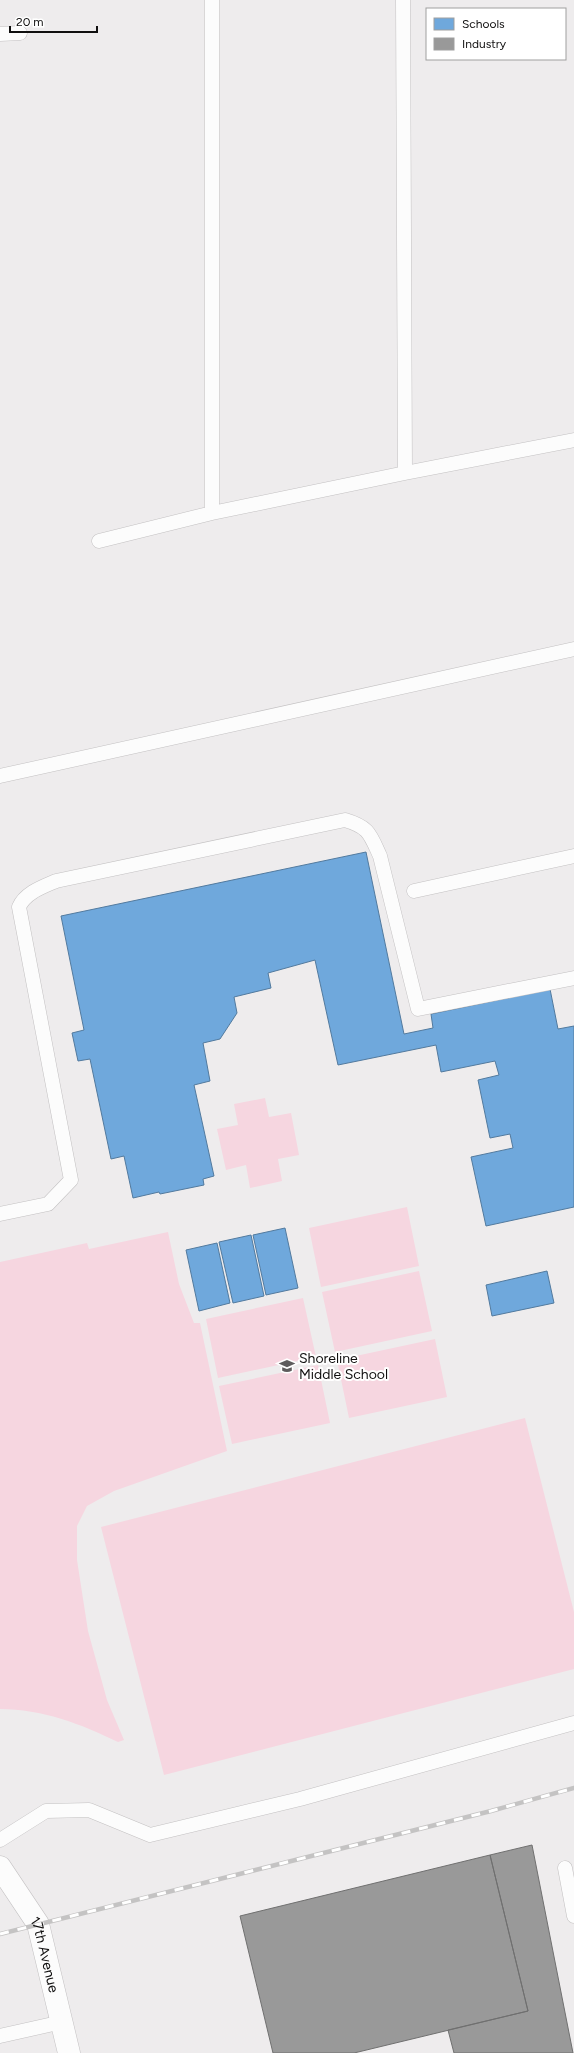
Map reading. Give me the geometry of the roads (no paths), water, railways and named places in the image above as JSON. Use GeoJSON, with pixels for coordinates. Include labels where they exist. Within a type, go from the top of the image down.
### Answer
{"type":"FeatureCollection","features":[{"type":"Feature","properties":{"kind":"main road","name":"17th Avenue"},"geometry":{"type":"LineString","coordinates":[[0,1866],[38,1924],[70,2053]]}},
{"type":"Feature","properties":{"kind":"lane"},"geometry":{"type":"LineString","coordinates":[[212,0],[212,513]]}},
{"type":"Feature","properties":{"kind":"lane"},"geometry":{"type":"LineString","coordinates":[[403,0],[405,473]]}},
{"type":"Feature","properties":{"kind":"lane"},"geometry":{"type":"LineString","coordinates":[[0,34],[20,33]]}},
{"type":"Feature","properties":{"kind":"lane"},"geometry":{"type":"LineString","coordinates":[[99,541],[212,513],[574,440]]}},
{"type":"Feature","properties":{"kind":"lane"},"geometry":{"type":"LineString","coordinates":[[0,776],[574,649]]}},
{"type":"Feature","properties":{"kind":"lane"},"geometry":{"type":"LineString","coordinates":[[0,1214],[48,1204],[71,1180],[19,907],[21,901],[33,892],[56,880],[345,820],[360,824],[369,833],[380,856],[418,1009],[574,978]]}},
{"type":"Feature","properties":{"kind":"lane"},"geometry":{"type":"LineString","coordinates":[[414,891],[574,856]]}},
{"type":"Feature","properties":{"kind":"lane"},"geometry":{"type":"LineString","coordinates":[[0,1840],[46,1811],[89,1810],[150,1835],[300,1799],[574,1723]]}},
{"type":"Feature","properties":{"kind":"lane"},"geometry":{"type":"LineString","coordinates":[[565,1868],[574,1916]]}},
{"type":"Feature","properties":{"kind":"lane"},"geometry":{"type":"LineString","coordinates":[[0,2036],[62,2022]]}},
{"type":"Feature","properties":{"kind":"railway"},"geometry":{"type":"LineString","coordinates":[[0,1934],[491,1811],[574,1788]]}},
{"type":"Feature","properties":{"kind":"place","name":"Shoreline Middle School"},"geometry":{"type":"Point","coordinates":[287,1366]}}]}
